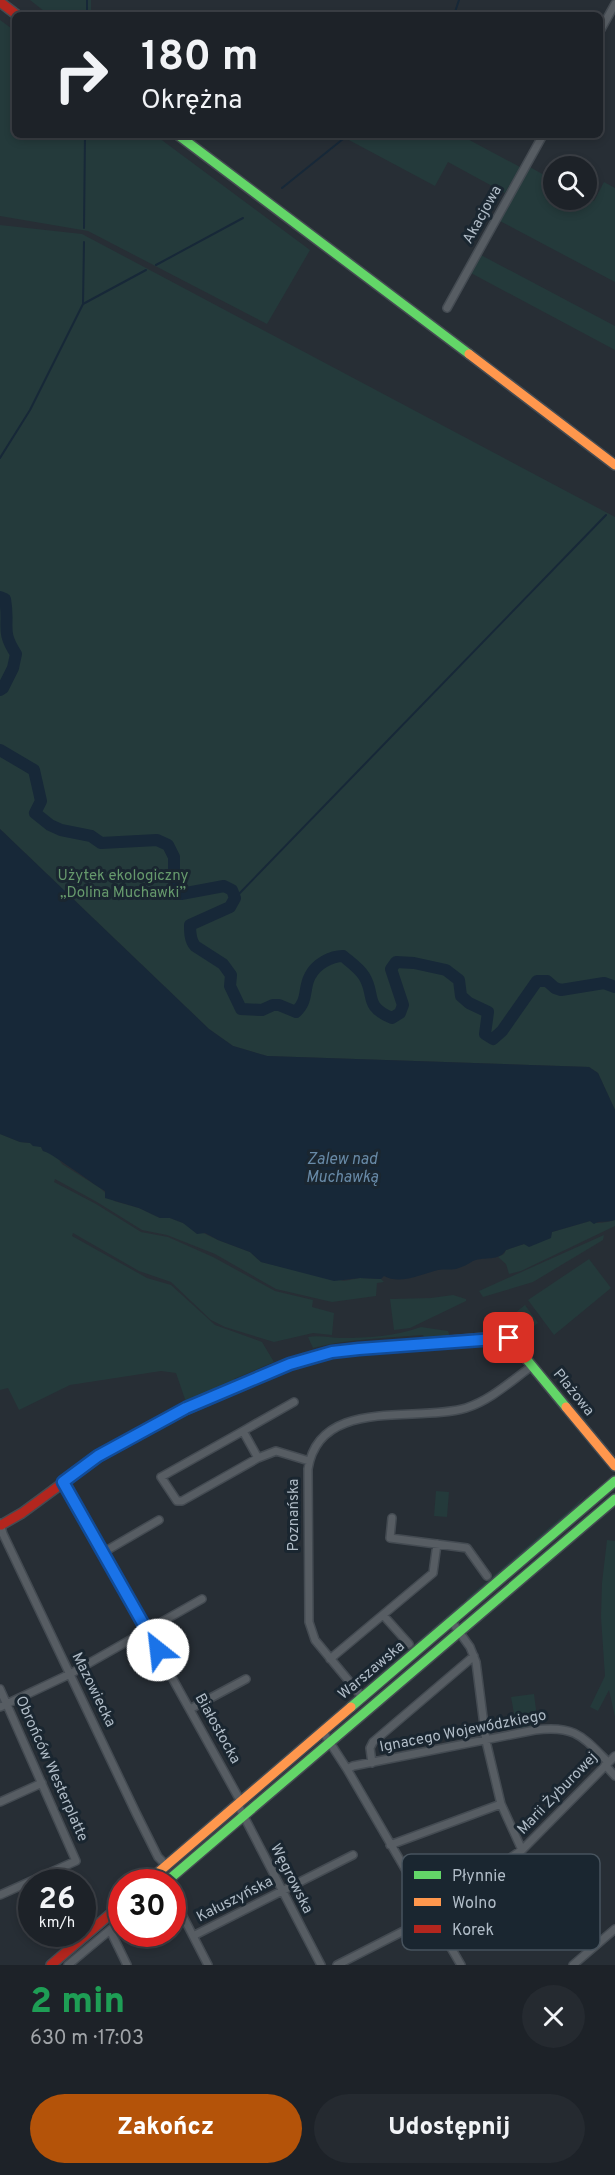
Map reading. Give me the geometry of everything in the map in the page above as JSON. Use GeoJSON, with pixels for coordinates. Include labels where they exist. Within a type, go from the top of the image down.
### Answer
{"type":"FeatureCollection","features":[{"type":"Feature","properties":{"kind":"street"},"geometry":{"type":"LineString","coordinates":[[0,2],[13,12]]}},
{"type":"Feature","properties":{"kind":"street"},"geometry":{"type":"LineString","coordinates":[[603,26],[615,4]]}},
{"type":"Feature","properties":{"kind":"street"},"geometry":{"type":"LineString","coordinates":[[182,138],[615,465]]}},
{"type":"Feature","properties":{"kind":"street","name":"Akacjowa"},"geometry":{"type":"LineString","coordinates":[[447,308],[541,138]]}},
{"type":"Feature","properties":{"kind":"street","name":"Plażowa"},"geometry":{"type":"LineString","coordinates":[[1,1530],[98,1456],[186,1408],[262,1375],[314,1357],[359,1349],[497,1337],[509,1338],[615,1466]]}},
{"type":"Feature","properties":{"kind":"street","name":"Poznańska"},"geometry":{"type":"LineString","coordinates":[[363,1698],[315,1640],[309,1622],[309,1461],[320,1440],[340,1424],[364,1417],[437,1413],[466,1408],[490,1396],[532,1366]]}},
{"type":"Feature","properties":{"kind":"street"},"geometry":{"type":"LineString","coordinates":[[294,1402],[161,1477],[173,1497],[177,1501],[182,1501],[258,1458],[276,1451],[309,1461]]}},
{"type":"Feature","properties":{"kind":"street"},"geometry":{"type":"LineString","coordinates":[[243,1431],[258,1458]]}},
{"type":"Feature","properties":{"kind":"street","name":"Warszawska"},"geometry":{"type":"LineString","coordinates":[[163,1869],[615,1481]]}},
{"type":"Feature","properties":{"kind":"street","name":"Białostocka"},"geometry":{"type":"LineString","coordinates":[[63,1482],[104,1552],[239,1803]]}},
{"type":"Feature","properties":{"kind":"street"},"geometry":{"type":"LineString","coordinates":[[181,1869],[615,1499]]}},
{"type":"Feature","properties":{"kind":"street"},"geometry":{"type":"LineString","coordinates":[[392,1518],[390,1538],[467,1548],[488,1576]]}},
{"type":"Feature","properties":{"kind":"street"},"geometry":{"type":"LineString","coordinates":[[104,1552],[159,1520]]}},
{"type":"Feature","properties":{"kind":"street","name":"Mazowiecka"},"geometry":{"type":"LineString","coordinates":[[1,1530],[163,1869]]}},
{"type":"Feature","properties":{"kind":"street"},"geometry":{"type":"LineString","coordinates":[[330,1659],[433,1573],[437,1544]]}},
{"type":"Feature","properties":{"kind":"street"},"geometry":{"type":"LineString","coordinates":[[3,1706],[70,1674],[202,1599]]}},
{"type":"Feature","properties":{"kind":"street"},"geometry":{"type":"LineString","coordinates":[[383,1615],[409,1644]]}},
{"type":"Feature","properties":{"kind":"street"},"geometry":{"type":"LineString","coordinates":[[452,1622],[460,1631],[474,1656],[486,1741],[501,1804],[522,1850]]}},
{"type":"Feature","properties":{"kind":"street"},"geometry":{"type":"LineString","coordinates":[[372,1763],[370,1748],[373,1742],[474,1656]]}},
{"type":"Feature","properties":{"kind":"street"},"geometry":{"type":"LineString","coordinates":[[190,1709],[246,1679]]}},
{"type":"Feature","properties":{"kind":"street","name":"Obrońców Westerplatte"},"geometry":{"type":"LineString","coordinates":[[0,1689],[3,1706],[42,1783],[76,1861],[0,1895]]}},
{"type":"Feature","properties":{"kind":"street","name":"Ignacego Wojewódzkiego"},"geometry":{"type":"LineString","coordinates":[[348,1769],[536,1730],[558,1728],[580,1735],[615,1776]]}},
{"type":"Feature","properties":{"kind":"street"},"geometry":{"type":"LineString","coordinates":[[323,1732],[348,1769],[402,1865]]}},
{"type":"Feature","properties":{"kind":"street","name":"Marii Żyburowej"},"geometry":{"type":"LineString","coordinates":[[516,1854],[615,1756]]}},
{"type":"Feature","properties":{"kind":"street"},"geometry":{"type":"LineString","coordinates":[[0,1802],[42,1783]]}},
{"type":"Feature","properties":{"kind":"street","name":"Węgrowska"},"geometry":{"type":"LineString","coordinates":[[239,1803],[282,1892],[321,1965]]}},
{"type":"Feature","properties":{"kind":"street"},"geometry":{"type":"LineString","coordinates":[[390,1845],[501,1804]]}},
{"type":"Feature","properties":{"kind":"street","name":"Kałuszyńska"},"geometry":{"type":"LineString","coordinates":[[193,1936],[353,1855]]}},
{"type":"Feature","properties":{"kind":"street"},"geometry":{"type":"LineString","coordinates":[[51,1965],[108,1916]]}},
{"type":"Feature","properties":{"kind":"street"},"geometry":{"type":"LineString","coordinates":[[186,1922],[208,1965]]}},
{"type":"Feature","properties":{"kind":"street"},"geometry":{"type":"LineString","coordinates":[[600,1942],[615,1929]]}},
{"type":"Feature","properties":{"kind":"street","name":"Marii Żyburowej"},"geometry":{"type":"LineString","coordinates":[[337,1965],[402,1930]]}},
{"type":"Feature","properties":{"kind":"street"},"geometry":{"type":"LineString","coordinates":[[68,1965],[108,1932]]}},
{"type":"Feature","properties":{"kind":"street"},"geometry":{"type":"LineString","coordinates":[[118,1947],[127,1965]]}},
{"type":"Feature","properties":{"kind":"street"},"geometry":{"type":"LineString","coordinates":[[452,1950],[461,1965]]}},
{"type":"Feature","properties":{"kind":"street"},"geometry":{"type":"LineString","coordinates":[[573,1965],[590,1950]]}},
{"type":"Feature","properties":{"kind":"green space"},"geometry":{"type":"Polygon","coordinates":[[[30,0],[91,0],[91,12],[45,12],[30,0]]]}},
{"type":"Feature","properties":{"kind":"green space"},"geometry":{"type":"Polygon","coordinates":[[[0,20],[12,29],[12,138],[159,138],[310,250],[267,324],[88,231],[0,216],[0,20]]]}},
{"type":"Feature","properties":{"kind":"green space"},"geometry":{"type":"Polygon","coordinates":[[[466,138],[520,167],[505,193],[448,162],[435,186],[347,139],[466,138]]]}},
{"type":"Feature","properties":{"kind":"green space"},"geometry":{"type":"Polygon","coordinates":[[[528,166],[543,174],[543,210],[597,210],[597,195],[604,182],[615,188],[615,282],[498,220],[528,166]]]}},
{"type":"Feature","properties":{"kind":"green space","name":"Użytek ekologiczny „Dolina Muchawki”"},"geometry":{"type":"Polygon","coordinates":[[[0,225],[82,234],[615,517],[615,1110],[598,1073],[589,1067],[267,1056],[233,1046],[209,1029],[0,829],[0,225]]]}},
{"type":"Feature","properties":{"kind":"green space"},"geometry":{"type":"Polygon","coordinates":[[[479,254],[615,326],[615,350],[469,272],[479,254]]]}},
{"type":"Feature","properties":{"kind":"green space"},"geometry":{"type":"Polygon","coordinates":[[[0,1134],[41,1147],[43,1151],[57,1157],[62,1164],[100,1188],[114,1201],[139,1208],[160,1218],[170,1218],[183,1223],[250,1252],[261,1262],[344,1281],[360,1278],[381,1279],[384,1282],[377,1283],[376,1296],[332,1302],[276,1289],[215,1254],[167,1235],[142,1230],[55,1179],[54,1182],[96,1204],[141,1232],[168,1237],[213,1257],[275,1291],[313,1300],[312,1307],[334,1313],[332,1335],[313,1333],[274,1342],[225,1327],[211,1320],[171,1282],[139,1271],[73,1233],[72,1236],[147,1278],[171,1285],[215,1325],[262,1342],[274,1362],[234,1379],[236,1383],[232,1385],[186,1402],[176,1373],[161,1371],[70,1385],[19,1410],[8,1388],[0,1390],[0,1134]]]}},
{"type":"Feature","properties":{"kind":"green space"},"geometry":{"type":"Polygon","coordinates":[[[615,1220],[615,1226],[521,1271],[509,1274],[506,1264],[498,1257],[506,1250],[524,1244],[529,1246],[550,1238],[552,1232],[590,1221],[599,1223],[615,1220]]]}},
{"type":"Feature","properties":{"kind":"green space"},"geometry":{"type":"Polygon","coordinates":[[[604,1235],[603,1240],[533,1282],[483,1297],[479,1291],[604,1235]]]}},
{"type":"Feature","properties":{"kind":"green space"},"geometry":{"type":"Polygon","coordinates":[[[589,1259],[611,1288],[554,1335],[528,1300],[589,1259]]]}},
{"type":"Feature","properties":{"kind":"green space"},"geometry":{"type":"Polygon","coordinates":[[[453,1295],[466,1299],[466,1301],[410,1328],[394,1330],[390,1299],[453,1295]]]}},
{"type":"Feature","properties":{"kind":"green space"},"geometry":{"type":"Polygon","coordinates":[[[525,1305],[538,1323],[528,1331],[515,1313],[525,1305]]]}},
{"type":"Feature","properties":{"kind":"green space"},"geometry":{"type":"Polygon","coordinates":[[[421,1327],[448,1331],[450,1337],[425,1340],[423,1335],[381,1338],[313,1348],[308,1337],[371,1337],[402,1333],[421,1327]]]}},
{"type":"Feature","properties":{"kind":"green space"},"geometry":{"type":"Polygon","coordinates":[[[436,1491],[449,1492],[447,1517],[434,1516],[436,1491]]]}},
{"type":"Feature","properties":{"kind":"green space"},"geometry":{"type":"Polygon","coordinates":[[[586,1494],[573,1511],[468,1601],[466,1599],[573,1507],[586,1494]]]}},
{"type":"Feature","properties":{"kind":"green space"},"geometry":{"type":"Polygon","coordinates":[[[607,1540],[615,1541],[615,1717],[609,1690],[598,1711],[590,1707],[605,1676],[601,1617],[607,1540]]]}},
{"type":"Feature","properties":{"kind":"green space"},"geometry":{"type":"Polygon","coordinates":[[[462,1603],[463,1605],[367,1686],[367,1685],[462,1603]]]}},
{"type":"Feature","properties":{"kind":"green space"},"geometry":{"type":"Polygon","coordinates":[[[534,1694],[538,1725],[517,1730],[511,1697],[534,1694]]]}},
{"type":"Feature","properties":{"kind":"water","name":"Zalew nad Muchawką"},"geometry":{"type":"Polygon","coordinates":[[[0,829],[209,1029],[233,1046],[267,1056],[589,1067],[598,1073],[615,1110],[615,1220],[594,1224],[590,1221],[552,1232],[551,1238],[529,1247],[524,1244],[506,1250],[500,1256],[473,1261],[456,1269],[438,1270],[404,1279],[384,1276],[381,1279],[360,1278],[334,1281],[261,1262],[250,1252],[205,1233],[197,1234],[183,1223],[170,1218],[160,1218],[139,1208],[105,1198],[105,1191],[43,1151],[41,1147],[0,1134],[0,829]]]}},
{"type":"Feature","properties":{"kind":"waterway"},"geometry":{"type":"LineString","coordinates":[[87,0],[87,12]]}},
{"type":"Feature","properties":{"kind":"waterway"},"geometry":{"type":"LineString","coordinates":[[455,12],[459,0]]}},
{"type":"Feature","properties":{"kind":"waterway"},"geometry":{"type":"LineString","coordinates":[[84,228],[85,138]]}},
{"type":"Feature","properties":{"kind":"waterway"},"geometry":{"type":"LineString","coordinates":[[282,188],[344,138]]}},
{"type":"Feature","properties":{"kind":"waterway"},"geometry":{"type":"LineString","coordinates":[[156,265],[243,218]]}},
{"type":"Feature","properties":{"kind":"waterway"},"geometry":{"type":"LineString","coordinates":[[0,458],[30,410],[83,304],[84,242]]}},
{"type":"Feature","properties":{"kind":"waterway"},"geometry":{"type":"LineString","coordinates":[[83,304],[146,270]]}},
{"type":"Feature","properties":{"kind":"waterway"},"geometry":{"type":"LineString","coordinates":[[235,898],[606,515]]}},
{"type":"Feature","properties":{"kind":"waterway"},"geometry":{"type":"LineString","coordinates":[[0,597],[5,599],[8,639],[16,654],[13,668],[0,690]]}},
{"type":"Feature","properties":{"kind":"waterway"},"geometry":{"type":"LineString","coordinates":[[0,750],[34,770],[41,801],[35,813],[50,825],[61,830],[91,836],[101,843],[157,840],[168,845],[174,857],[176,892],[181,894],[224,886],[232,890],[235,898],[230,907],[190,925],[190,933],[195,946],[223,964],[231,975],[230,986],[241,1009],[262,1010],[279,1005],[296,1012],[303,1003],[308,981],[316,968],[324,961],[343,956],[364,976],[377,1009],[392,1018],[400,1013],[403,1005],[391,969],[396,962],[414,963],[446,970],[459,980],[461,996],[469,1003],[488,1012],[485,1034],[493,1039],[502,1031],[537,981],[547,981],[561,990],[604,983],[615,987]]}},
{"type":"Feature","properties":{"kind":"traffic: fast"},"geometry":{"type":"LineString","coordinates":[[182,138],[469,354]]}},
{"type":"Feature","properties":{"kind":"traffic: fast"},"geometry":{"type":"LineString","coordinates":[[180,1412],[290,1364],[332,1352],[496,1337],[509,1338],[566,1407]]}},
{"type":"Feature","properties":{"kind":"traffic: fast"},"geometry":{"type":"LineString","coordinates":[[351,1707],[615,1481]]}},
{"type":"Feature","properties":{"kind":"traffic: fast"},"geometry":{"type":"LineString","coordinates":[[181,1869],[615,1499]]}},
{"type":"Feature","properties":{"kind":"traffic: slow"},"geometry":{"type":"LineString","coordinates":[[469,354],[615,465]]}},
{"type":"Feature","properties":{"kind":"traffic: slow"},"geometry":{"type":"LineString","coordinates":[[566,1407],[615,1466]]}},
{"type":"Feature","properties":{"kind":"traffic: slow"},"geometry":{"type":"LineString","coordinates":[[162,1869],[351,1707]]}},
{"type":"Feature","properties":{"kind":"traffic: jam"},"geometry":{"type":"LineString","coordinates":[[0,2],[13,12]]}},
{"type":"Feature","properties":{"kind":"traffic: jam"},"geometry":{"type":"LineString","coordinates":[[1,1525],[22,1513],[98,1457],[180,1412]]}},
{"type":"Feature","properties":{"kind":"traffic: jam"},"geometry":{"type":"LineString","coordinates":[[51,1965],[108,1916]]}},
{"type":"Feature","properties":{"kind":"route"},"geometry":{"type":"LineString","coordinates":[[158,1650],[63,1482],[98,1456],[186,1408],[290,1364],[332,1352],[496,1337],[509,1338]]}}]}
